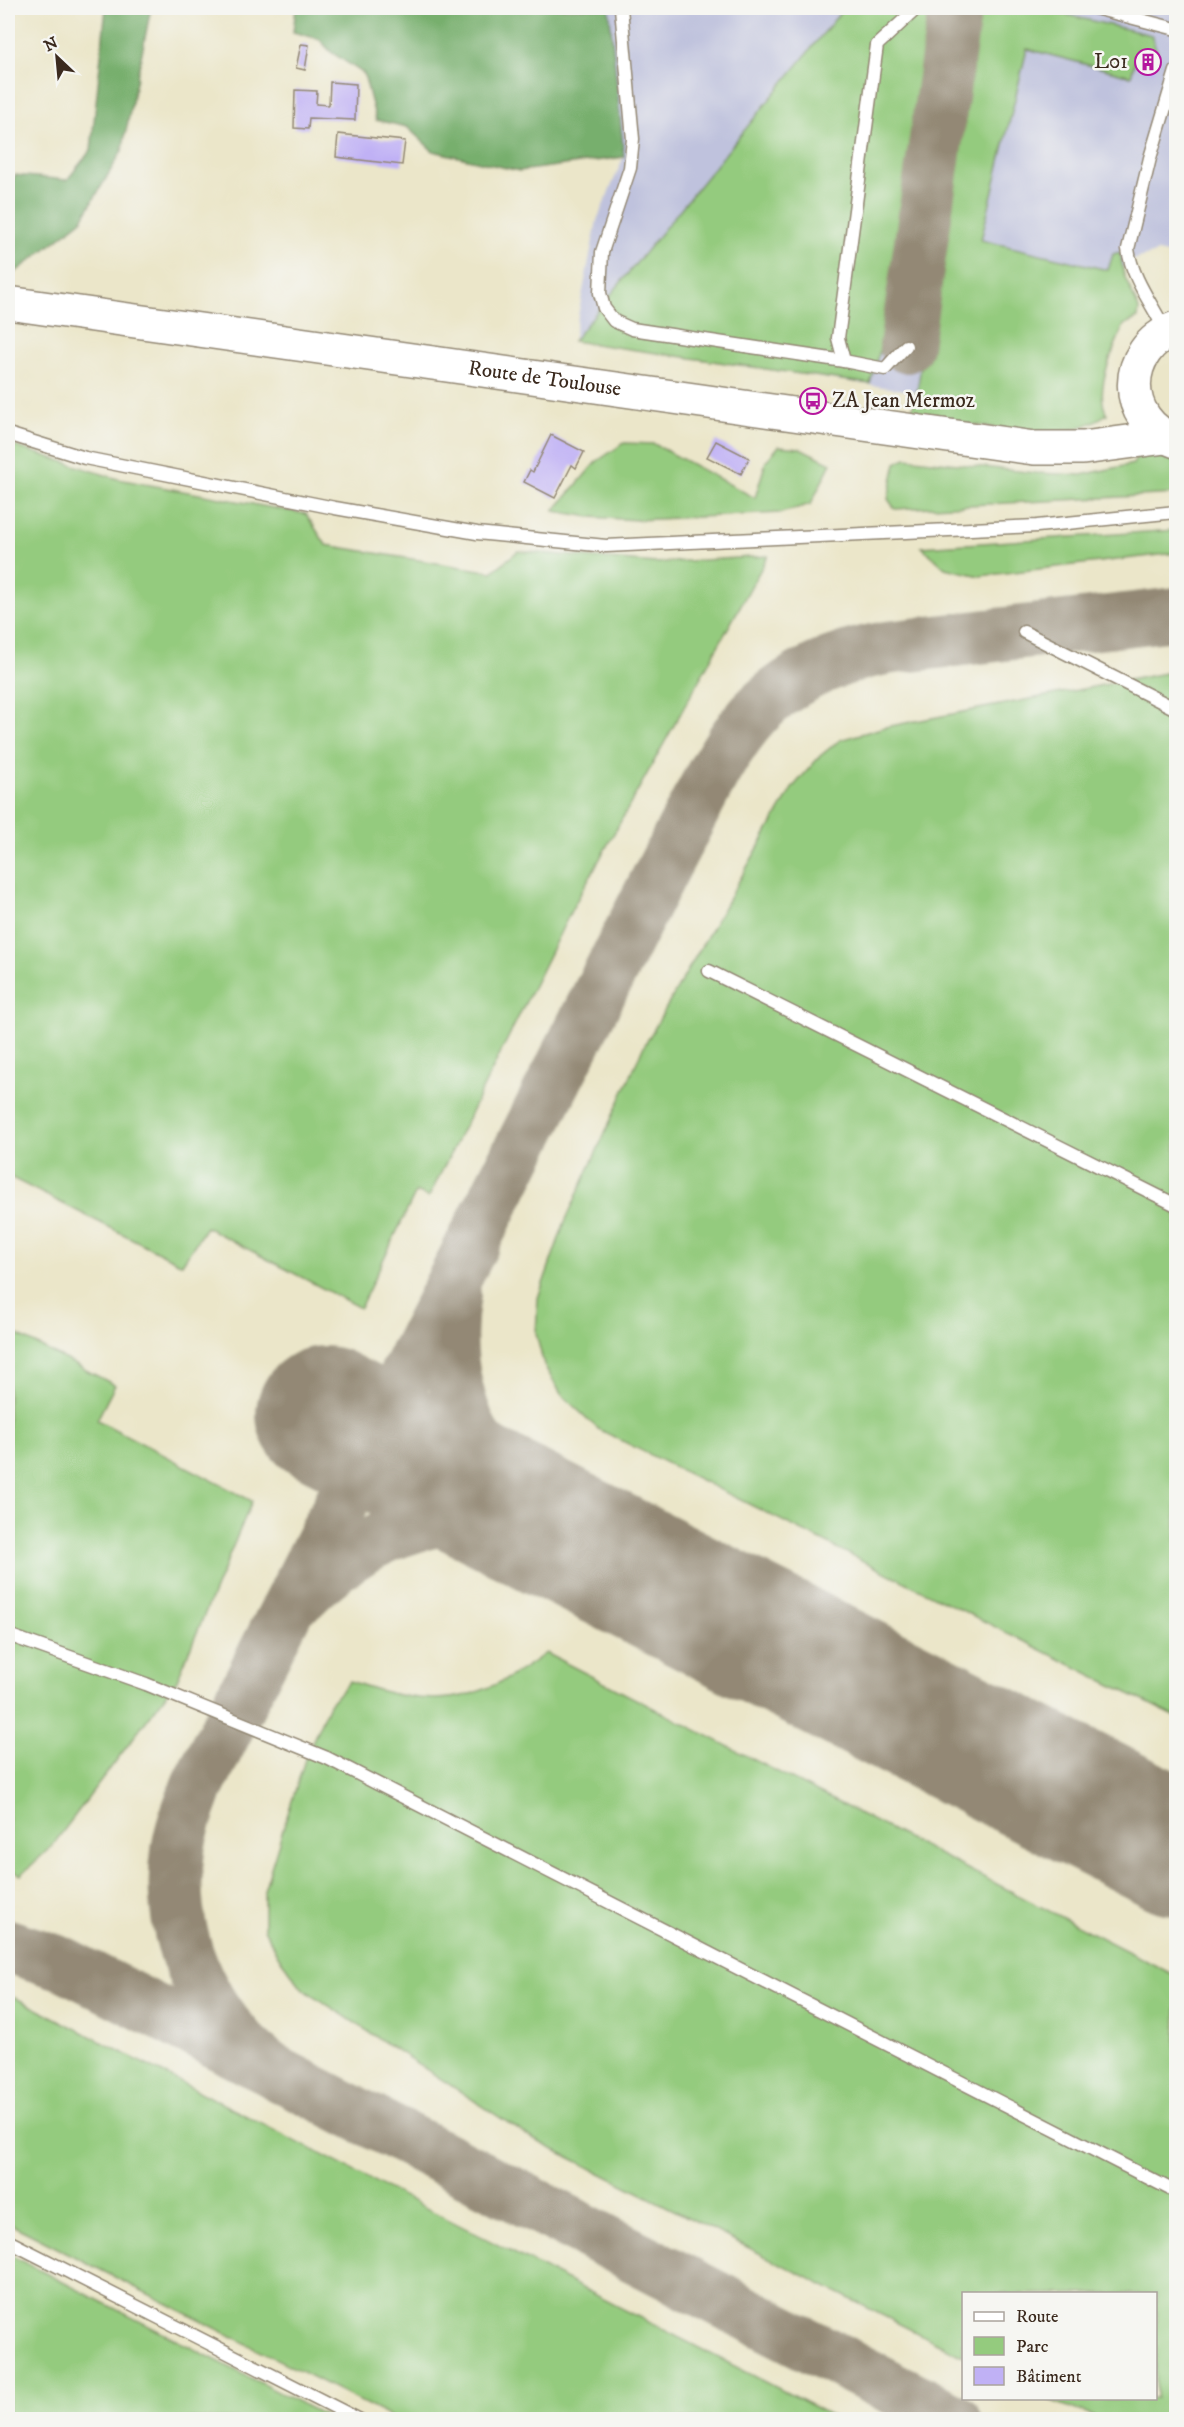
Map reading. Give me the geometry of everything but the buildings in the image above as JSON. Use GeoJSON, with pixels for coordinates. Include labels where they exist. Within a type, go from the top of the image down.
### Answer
{"type":"FeatureCollection","features":[{"type":"Feature","properties":{"kind":"main road","name":"Route de Toulouse"},"geometry":{"type":"LineString","coordinates":[[8,303],[976,440],[1054,449],[1171,439]]}},
{"type":"Feature","properties":{"kind":"main road"},"geometry":{"type":"LineString","coordinates":[[1083,448],[1119,422],[1128,410],[1141,357],[1151,343],[1171,330]]}},
{"type":"Feature","properties":{"kind":"main road"},"geometry":{"type":"LineString","coordinates":[[1134,393],[1144,419],[1171,439]]}},
{"type":"Feature","properties":{"kind":"lane"},"geometry":{"type":"LineString","coordinates":[[621,8],[633,138],[630,168],[602,252],[600,293],[604,308],[614,321],[632,329],[885,369],[906,346]]}},
{"type":"Feature","properties":{"kind":"lane"},"geometry":{"type":"LineString","coordinates":[[844,361],[838,338],[877,45],[916,8]]}},
{"type":"Feature","properties":{"kind":"lane"},"geometry":{"type":"LineString","coordinates":[[1095,8],[1176,29]]}},
{"type":"Feature","properties":{"kind":"lane"},"geometry":{"type":"LineString","coordinates":[[1171,330],[1139,282],[1130,261],[1128,249],[1150,158],[1176,71]]}},
{"type":"Feature","properties":{"kind":"lane"},"geometry":{"type":"LineString","coordinates":[[8,434],[85,458],[335,508],[477,533],[606,546],[1037,525],[1176,512]]}},
{"type":"Feature","properties":{"kind":"lane"},"geometry":{"type":"LineString","coordinates":[[1024,632],[1176,709]]}},
{"type":"Feature","properties":{"kind":"lane"},"geometry":{"type":"LineString","coordinates":[[709,971],[1176,1205]]}},
{"type":"Feature","properties":{"kind":"lane"},"geometry":{"type":"LineString","coordinates":[[8,1635],[146,1684],[327,1758],[1176,2192]]}},
{"type":"Feature","properties":{"kind":"lane"},"geometry":{"type":"LineString","coordinates":[[8,2241],[360,2420]]}},
{"type":"Feature","properties":{"kind":"shaded area"},"geometry":{"type":"Polygon","coordinates":[[[609,8],[1176,8],[1176,256],[1158,252],[1130,261],[1106,282],[917,392],[573,341],[597,220],[624,156],[609,8]]]}},
{"type":"Feature","properties":{"kind":"green space"},"geometry":{"type":"Polygon","coordinates":[[[106,8],[151,8],[122,151],[81,221],[8,278],[8,245],[13,242],[7,226],[6,208],[15,175],[67,180],[91,150],[106,8]]]}},
{"type":"Feature","properties":{"kind":"green space"},"geometry":{"type":"Polygon","coordinates":[[[296,8],[609,8],[624,157],[519,171],[433,151],[407,127],[376,120],[364,74],[331,52],[319,39],[293,32],[296,8]]]}},
{"type":"Feature","properties":{"kind":"green space"},"geometry":{"type":"Polygon","coordinates":[[[844,8],[931,8],[888,322],[870,384],[573,341],[844,8]]]}},
{"type":"Feature","properties":{"kind":"green space"},"geometry":{"type":"Polygon","coordinates":[[[977,8],[1038,8],[1151,35],[1158,54],[1138,49],[1131,76],[1027,49],[981,240],[1108,270],[1113,254],[1120,252],[1124,275],[1139,309],[1138,318],[1124,325],[1106,370],[1102,394],[1107,414],[1079,427],[1036,432],[910,417],[917,392],[977,8]]]}},
{"type":"Feature","properties":{"kind":"green space"},"geometry":{"type":"Polygon","coordinates":[[[624,443],[654,444],[755,498],[766,461],[779,446],[800,448],[831,463],[811,504],[781,513],[637,520],[590,517],[554,511],[596,462],[624,443]]]}},
{"type":"Feature","properties":{"kind":"green space"},"geometry":{"type":"Polygon","coordinates":[[[8,444],[118,479],[306,514],[326,545],[492,572],[518,551],[655,563],[768,556],[572,909],[429,1197],[416,1192],[360,1308],[206,1227],[182,1264],[8,1176],[8,444]]]}},
{"type":"Feature","properties":{"kind":"green space"},"geometry":{"type":"Polygon","coordinates":[[[1176,452],[1176,494],[895,509],[888,499],[896,463],[906,458],[1036,473],[1081,475],[1133,464],[1138,455],[1176,452]]]}},
{"type":"Feature","properties":{"kind":"green space"},"geometry":{"type":"Polygon","coordinates":[[[1176,530],[1176,553],[980,576],[945,568],[922,547],[1176,530]]]}},
{"type":"Feature","properties":{"kind":"green space"},"geometry":{"type":"Polygon","coordinates":[[[1176,671],[1176,1717],[598,1429],[561,1394],[544,1365],[536,1334],[538,1298],[564,1224],[643,1048],[793,787],[820,756],[840,740],[885,727],[1176,671]]]}},
{"type":"Feature","properties":{"kind":"green space"},"geometry":{"type":"Polygon","coordinates":[[[8,1330],[115,1385],[97,1420],[252,1501],[177,1680],[52,1846],[21,1875],[8,1870],[8,1330]]]}},
{"type":"Feature","properties":{"kind":"green space"},"geometry":{"type":"Polygon","coordinates":[[[546,1653],[1176,1976],[1176,2419],[1100,2419],[1050,2400],[1157,2400],[1157,2292],[962,2292],[962,2355],[533,2139],[303,1989],[278,1956],[264,1928],[264,1890],[306,1756],[329,1704],[350,1681],[406,1696],[430,1699],[452,1698],[497,1684],[546,1653]]]}},
{"type":"Feature","properties":{"kind":"green space"},"geometry":{"type":"Polygon","coordinates":[[[8,1994],[838,2419],[395,2419],[8,2223],[8,1994]]]}},
{"type":"Feature","properties":{"kind":"green space"},"geometry":{"type":"Polygon","coordinates":[[[8,2254],[331,2419],[8,2419],[8,2254]]]}},
{"type":"Feature","properties":{"kind":"taxiway"},"geometry":{"type":"LineString","coordinates":[[906,346],[955,8]]}},
{"type":"Feature","properties":{"kind":"taxiway"},"geometry":{"type":"LineString","coordinates":[[282,2077],[255,2057],[232,2034],[197,1979],[185,1949],[178,1917],[176,1884],[178,1851],[186,1817],[198,1785],[722,757],[754,714],[782,689],[815,670],[850,657],[886,648],[1176,614]]}},
{"type":"Feature","properties":{"kind":"taxiway"},"geometry":{"type":"LineString","coordinates":[[454,1294],[450,1341],[452,1365],[456,1387],[471,1432],[502,1480],[554,1531]]}},
{"type":"Feature","properties":{"kind":"taxiway"},"geometry":{"type":"LineString","coordinates":[[302,1596],[347,1558],[372,1543],[398,1531],[425,1523],[454,1518],[483,1517],[518,1521],[554,1531]]}},
{"type":"Feature","properties":{"kind":"taxiway"},"geometry":{"type":"LineString","coordinates":[[8,1946],[64,1964],[955,2420]]}},
{"type":"Feature","properties":{"kind":"runway"},"geometry":{"type":"LineString","coordinates":[[324,1414],[1176,1847]]}},
{"type":"Feature","properties":{"kind":"place","name":"L01"},"geometry":{"type":"Point","coordinates":[1148,62]}},
{"type":"Feature","properties":{"kind":"place","name":"ZA Jean Mermoz"},"geometry":{"type":"Point","coordinates":[813,401]}}]}
